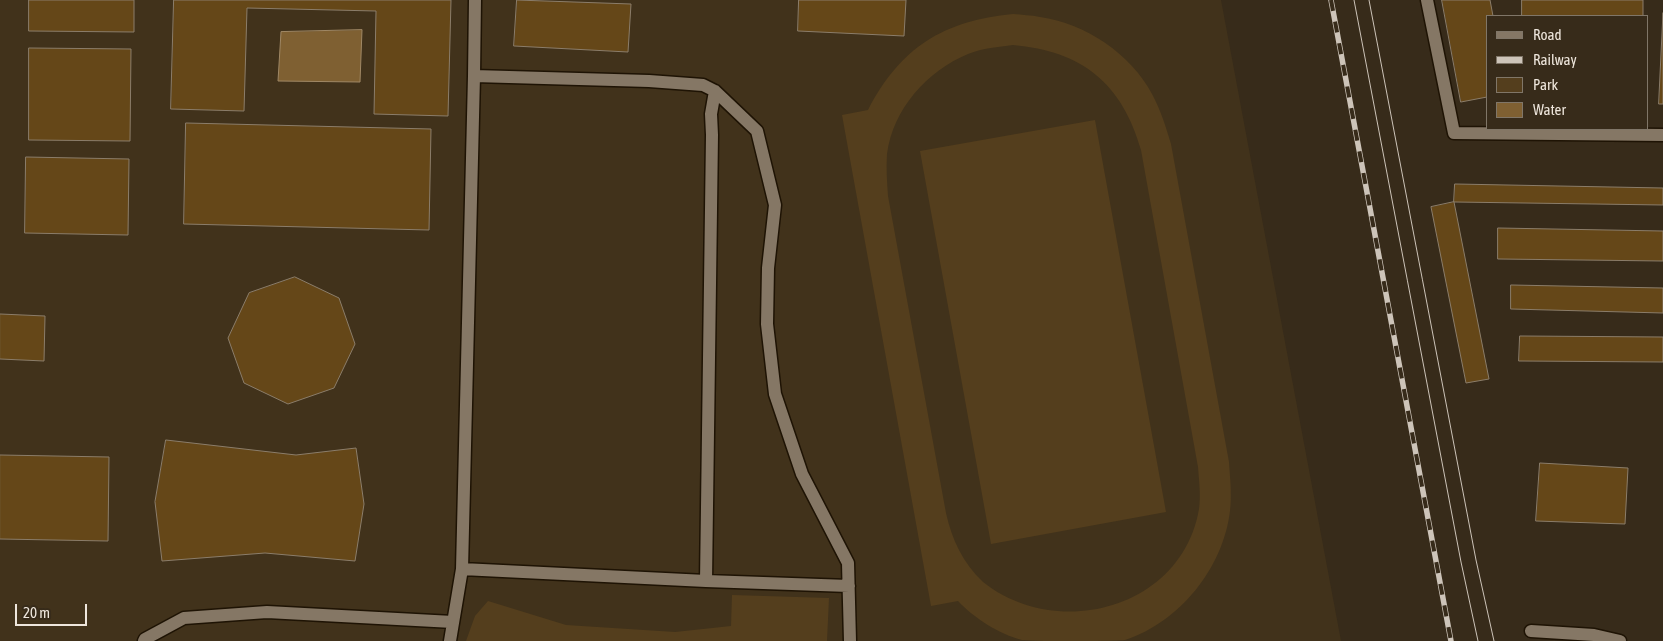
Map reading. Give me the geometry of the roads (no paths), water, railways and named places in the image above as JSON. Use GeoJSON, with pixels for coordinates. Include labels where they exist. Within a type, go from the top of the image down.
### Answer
{"type":"FeatureCollection","features":[{"type":"Feature","properties":{"kind":"street"},"geometry":{"type":"LineString","coordinates":[[450,641],[462,569],[475,0]]}},
{"type":"Feature","properties":{"kind":"street"},"geometry":{"type":"LineString","coordinates":[[1427,0],[1454,132],[1663,135]]}},
{"type":"Feature","properties":{"kind":"street"},"geometry":{"type":"LineString","coordinates":[[474,76],[649,81],[703,86],[715,91],[757,131],[775,205],[768,268],[767,324],[775,394],[802,474],[848,563],[850,641]]}},
{"type":"Feature","properties":{"kind":"street"},"geometry":{"type":"LineString","coordinates":[[706,581],[711,114],[715,91]]}},
{"type":"Feature","properties":{"kind":"street"},"geometry":{"type":"LineString","coordinates":[[462,569],[849,586]]}},
{"type":"Feature","properties":{"kind":"street"},"geometry":{"type":"LineString","coordinates":[[144,641],[184,618],[267,612],[453,622]]}},
{"type":"Feature","properties":{"kind":"street"},"geometry":{"type":"LineString","coordinates":[[1531,631],[1594,635],[1620,641]]}},
{"type":"Feature","properties":{"kind":"water"},"geometry":{"type":"Polygon","coordinates":[[[362,30],[360,82],[278,81],[281,32],[362,30]]]}},
{"type":"Feature","properties":{"kind":"tram line"},"geometry":{"type":"LineString","coordinates":[[1354,0],[1461,562],[1478,641]]}},
{"type":"Feature","properties":{"kind":"tram line"},"geometry":{"type":"LineString","coordinates":[[1369,0],[1476,560],[1494,641]]}},
{"type":"Feature","properties":{"kind":"railway"},"geometry":{"type":"LineString","coordinates":[[1331,0],[1451,641]]}}]}
